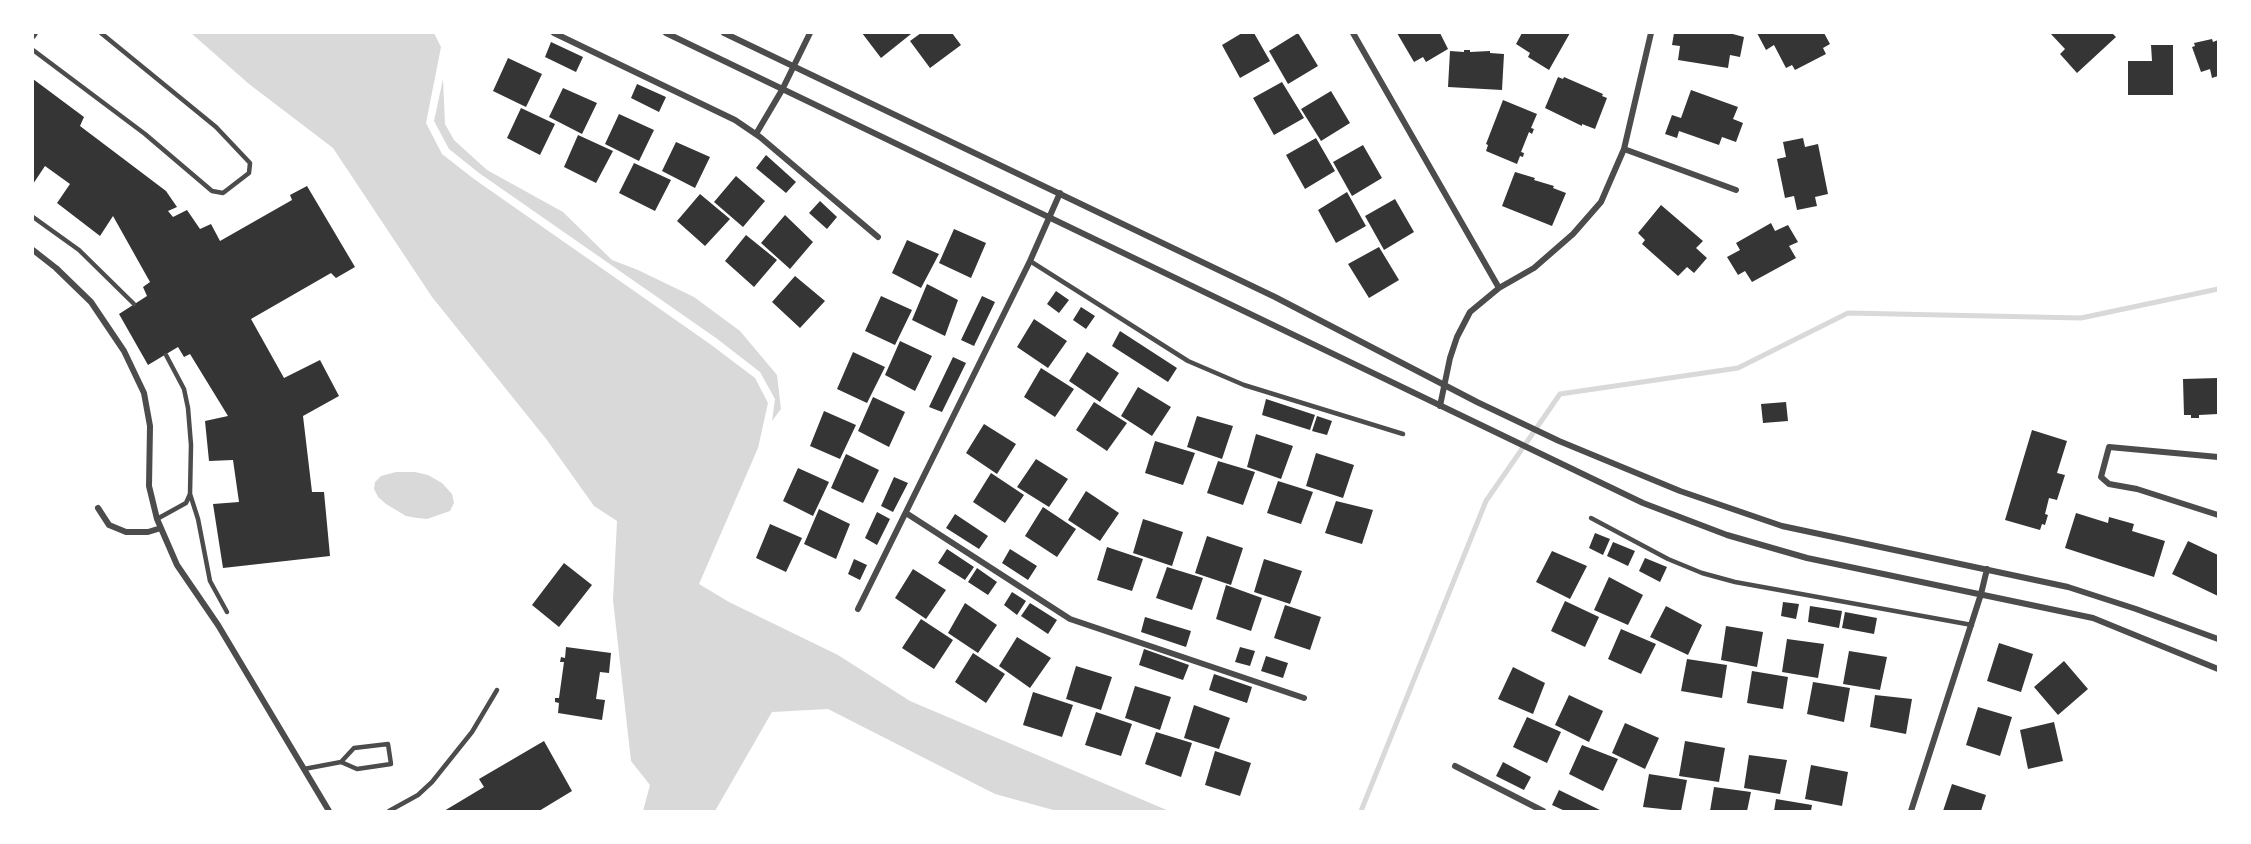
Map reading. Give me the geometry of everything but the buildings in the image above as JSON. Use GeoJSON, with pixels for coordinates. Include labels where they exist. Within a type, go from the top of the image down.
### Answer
{"type":"FeatureCollection","features":[{"type":"Feature","properties":{"kind":"street"},"geometry":{"type":"LineString","coordinates":[[554,33],[735,120],[756,134],[878,237]]}},
{"type":"Feature","properties":{"kind":"street"},"geometry":{"type":"LineString","coordinates":[[666,33],[1643,503],[1727,535],[1807,558],[2093,618],[2218,669]]}},
{"type":"Feature","properties":{"kind":"street"},"geometry":{"type":"LineString","coordinates":[[724,33],[1275,297],[1477,402],[1559,441],[1680,491],[1782,526],[2068,587],[2147,612],[2218,639]]}},
{"type":"Feature","properties":{"kind":"street"},"geometry":{"type":"LineString","coordinates":[[756,134],[782,90],[810,33]]}},
{"type":"Feature","properties":{"kind":"street"},"geometry":{"type":"LineString","coordinates":[[1353,33],[1499,288]]}},
{"type":"Feature","properties":{"kind":"street"},"geometry":{"type":"LineString","coordinates":[[1440,406],[1457,337],[1470,312],[1499,288],[1534,268],[1573,234],[1601,202],[1624,149],[1651,33]]}},
{"type":"Feature","properties":{"kind":"street"},"geometry":{"type":"LineString","coordinates":[[1624,149],[1736,190]]}},
{"type":"Feature","properties":{"kind":"street"},"geometry":{"type":"LineString","coordinates":[[858,609],[1030,261],[1060,193]]}},
{"type":"Feature","properties":{"kind":"street"},"geometry":{"type":"LineString","coordinates":[[33,250],[56,268],[91,302],[124,351],[144,393],[150,426],[149,486],[157,519],[177,565],[218,625],[329,811]]}},
{"type":"Feature","properties":{"kind":"street"},"geometry":{"type":"LineString","coordinates":[[2218,457],[2109,447],[2101,477],[2109,484],[2138,489],[2218,515]]}},
{"type":"Feature","properties":{"kind":"street"},"geometry":{"type":"LineString","coordinates":[[98,508],[109,525],[126,532],[147,532],[161,528]]}},
{"type":"Feature","properties":{"kind":"street"},"geometry":{"type":"LineString","coordinates":[[906,513],[1070,619],[1304,698]]}},
{"type":"Feature","properties":{"kind":"street"},"geometry":{"type":"LineString","coordinates":[[1911,811],[1972,625],[1987,569]]}},
{"type":"Feature","properties":{"kind":"street"},"geometry":{"type":"LineString","coordinates":[[1455,766],[1543,811]]}},
{"type":"Feature","properties":{"kind":"lane"},"geometry":{"type":"LineString","coordinates":[[33,50],[145,134],[212,191],[223,193],[249,173],[250,163],[216,127],[101,33]]}},
{"type":"Feature","properties":{"kind":"lane"},"geometry":{"type":"LineString","coordinates":[[33,217],[78,250],[134,304]]}},
{"type":"Feature","properties":{"kind":"lane"},"geometry":{"type":"LineString","coordinates":[[1030,261],[1188,361],[1244,385],[1403,434]]}},
{"type":"Feature","properties":{"kind":"lane"},"geometry":{"type":"LineString","coordinates":[[166,355],[184,389],[191,445],[190,494],[198,519],[210,581],[227,612]]}},
{"type":"Feature","properties":{"kind":"lane"},"geometry":{"type":"LineString","coordinates":[[157,519],[186,503],[190,494]]}},
{"type":"Feature","properties":{"kind":"lane"},"geometry":{"type":"LineString","coordinates":[[1591,518],[1668,559],[1702,573],[1735,582],[1972,625]]}},
{"type":"Feature","properties":{"kind":"lane"},"geometry":{"type":"LineString","coordinates":[[389,811],[418,795],[432,782],[472,732],[497,690]]}},
{"type":"Feature","properties":{"kind":"lane"},"geometry":{"type":"LineString","coordinates":[[304,769],[341,762],[357,769],[391,764],[388,744],[354,748],[341,762]]}},
{"type":"Feature","properties":{"kind":"shaded area"},"geometry":{"type":"Polygon","coordinates":[[[191,33],[434,33],[441,47],[426,123],[442,154],[755,378],[768,403],[758,448],[699,584],[729,602],[838,655],[910,701],[1169,811],[1057,811],[995,794],[828,709],[772,712],[715,811],[643,811],[650,785],[631,761],[613,600],[617,521],[594,506],[547,440],[432,297],[333,148],[249,84],[191,33]]]}},
{"type":"Feature","properties":{"kind":"shaded area"},"geometry":{"type":"Polygon","coordinates":[[[443,79],[445,124],[454,140],[487,170],[563,212],[612,260],[694,297],[740,331],[777,375],[781,409],[772,421],[775,399],[760,372],[716,338],[479,173],[449,149],[434,121],[443,79]]]}},
{"type":"Feature","properties":{"kind":"shaded area"},"geometry":{"type":"Polygon","coordinates":[[[396,472],[428,475],[442,483],[452,494],[454,503],[450,511],[427,519],[417,518],[406,516],[386,504],[378,497],[374,489],[375,482],[381,476],[396,472]]]}},
{"type":"Feature","properties":{"kind":"waterway"},"geometry":{"type":"LineString","coordinates":[[1361,811],[1486,501],[1560,394],[1738,368],[1848,313],[2081,318],[2218,289]]}}]}
